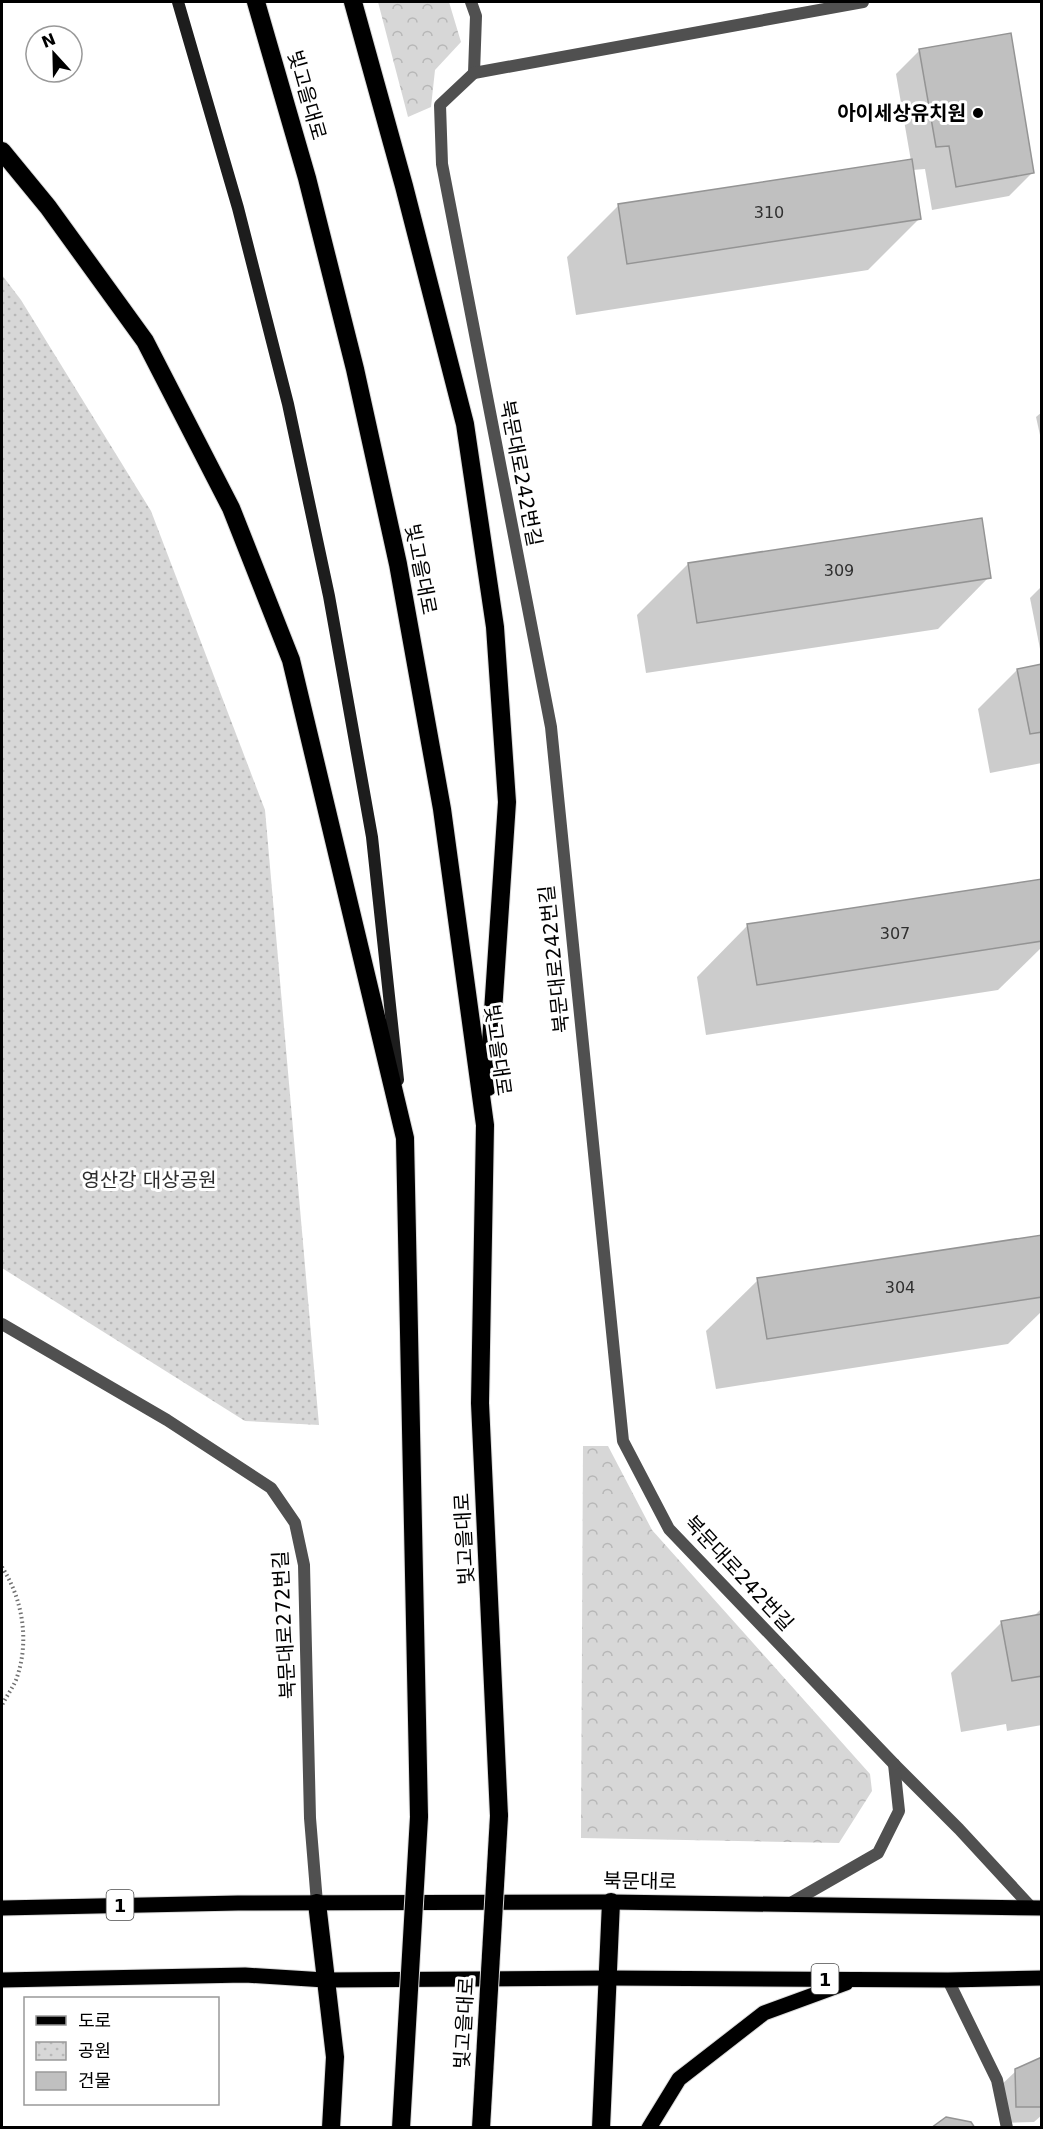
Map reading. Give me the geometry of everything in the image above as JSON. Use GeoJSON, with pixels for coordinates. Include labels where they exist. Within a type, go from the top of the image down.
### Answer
{"type":"FeatureCollection","features":[{"type":"Feature","properties":{"kind":"highway","name":"빛고을대로"},"geometry":{"type":"LineString","coordinates":[[256,2],[321,235],[355,369],[398,564],[442,809],[485,1125],[480,1402],[499,1816],[481,2127]]}},
{"type":"Feature","properties":{"kind":"highway"},"geometry":{"type":"LineString","coordinates":[[353,2],[404,186],[465,424],[495,627],[507,802],[485,1125]]}},
{"type":"Feature","properties":{"kind":"highway"},"geometry":{"type":"LineString","coordinates":[[2,151],[48,207],[145,341],[231,508],[291,660],[405,1138],[419,1817],[401,2127]]}},
{"type":"Feature","properties":{"kind":"highway"},"geometry":{"type":"LineString","coordinates":[[601,2127],[611,1902]]}},
{"type":"Feature","properties":{"kind":"highway"},"geometry":{"type":"LineString","coordinates":[[317,1903],[335,2057],[331,2127]]}},
{"type":"Feature","properties":{"kind":"main road"},"geometry":{"type":"LineString","coordinates":[[178,2],[238,208],[274,346],[329,596],[372,837],[405,1138]]}},
{"type":"Feature","properties":{"kind":"main road","name":"북문대로"},"geometry":{"type":"LineString","coordinates":[[2,1908],[238,1902],[611,1902],[1036,1907]]}},
{"type":"Feature","properties":{"kind":"main road","name":"1"},"geometry":{"type":"LineString","coordinates":[[2,1980],[245,1975],[325,1980],[1041,1978]]}},
{"type":"Feature","properties":{"kind":"main road"},"geometry":{"type":"LineString","coordinates":[[649,2127],[679,2079],[764,2013],[856,1979]]}},
{"type":"Feature","properties":{"kind":"street"},"geometry":{"type":"LineString","coordinates":[[471,2],[476,16],[474,73],[863,2]]}},
{"type":"Feature","properties":{"kind":"street","name":"북문대로242번길"},"geometry":{"type":"LineString","coordinates":[[474,73],[440,105],[442,164],[550,727],[623,1441],[669,1529],[894,1764],[1036,1907]]}},
{"type":"Feature","properties":{"kind":"street","name":"북문대로272번길"},"geometry":{"type":"LineString","coordinates":[[2,1324],[166,1420],[271,1488],[295,1523],[304,1565],[310,1818],[317,1903]]}},
{"type":"Feature","properties":{"kind":"street"},"geometry":{"type":"LineString","coordinates":[[787,1905],[878,1852],[899,1811],[894,1764]]}},
{"type":"Feature","properties":{"kind":"street"},"geometry":{"type":"LineString","coordinates":[[948,1980],[998,2080],[1007,2127]]}},
{"type":"Feature","properties":{"kind":"path"},"geometry":{"type":"LineString","coordinates":[[2,1567],[12,1583],[24,1626],[21,1660],[15,1681],[2,1705]]}},
{"type":"Feature","properties":{"kind":"green space"},"geometry":{"type":"Polygon","coordinates":[[[378,2],[449,2],[461,42],[435,70],[431,107],[408,117],[378,2]]]}},
{"type":"Feature","properties":{"kind":"green space","name":"영산강 대상공원"},"geometry":{"type":"Polygon","coordinates":[[[2,275],[21,300],[151,511],[265,810],[319,1425],[245,1421],[2,1268],[2,275]]]}},
{"type":"Feature","properties":{"kind":"green space"},"geometry":{"type":"Polygon","coordinates":[[[583,1446],[608,1446],[652,1530],[870,1774],[872,1791],[839,1843],[581,1838],[583,1446]]]}},
{"type":"Feature","properties":{"kind":"building"},"geometry":{"type":"Polygon","coordinates":[[[1011,33],[1034,173],[956,187],[949,146],[936,147],[919,49],[1011,33]]]}},
{"type":"Feature","properties":{"kind":"building"},"geometry":{"type":"Polygon","coordinates":[[[912,159],[921,219],[627,264],[618,204],[912,159]]]}},
{"type":"Feature","properties":{"kind":"building"},"geometry":{"type":"Polygon","coordinates":[[[982,518],[991,578],[697,623],[688,563],[982,518]]]}},
{"type":"Feature","properties":{"kind":"building"},"geometry":{"type":"Polygon","coordinates":[[[1042,664],[1042,732],[1030,734],[1017,669],[1042,664]]]}},
{"type":"Feature","properties":{"kind":"building"},"geometry":{"type":"Polygon","coordinates":[[[1042,879],[1042,941],[757,985],[747,924],[1042,879]]]}},
{"type":"Feature","properties":{"kind":"building"},"geometry":{"type":"Polygon","coordinates":[[[1042,1235],[1042,1297],[767,1339],[757,1278],[1042,1235]]]}},
{"type":"Feature","properties":{"kind":"building"},"geometry":{"type":"Polygon","coordinates":[[[1042,1614],[1042,1676],[1012,1681],[1001,1621],[1042,1614]]]}},
{"type":"Feature","properties":{"kind":"building"},"geometry":{"type":"Polygon","coordinates":[[[1042,2057],[1042,2107],[1016,2107],[1015,2069],[1042,2057]]]}},
{"type":"Feature","properties":{"kind":"building"},"geometry":{"type":"Polygon","coordinates":[[[946,2117],[971,2122],[975,2128],[931,2128],[946,2117]]]}},
{"type":"Feature","properties":{"kind":"place","name":"아이세상유치원"},"geometry":{"type":"Point","coordinates":[978,113]}}]}
